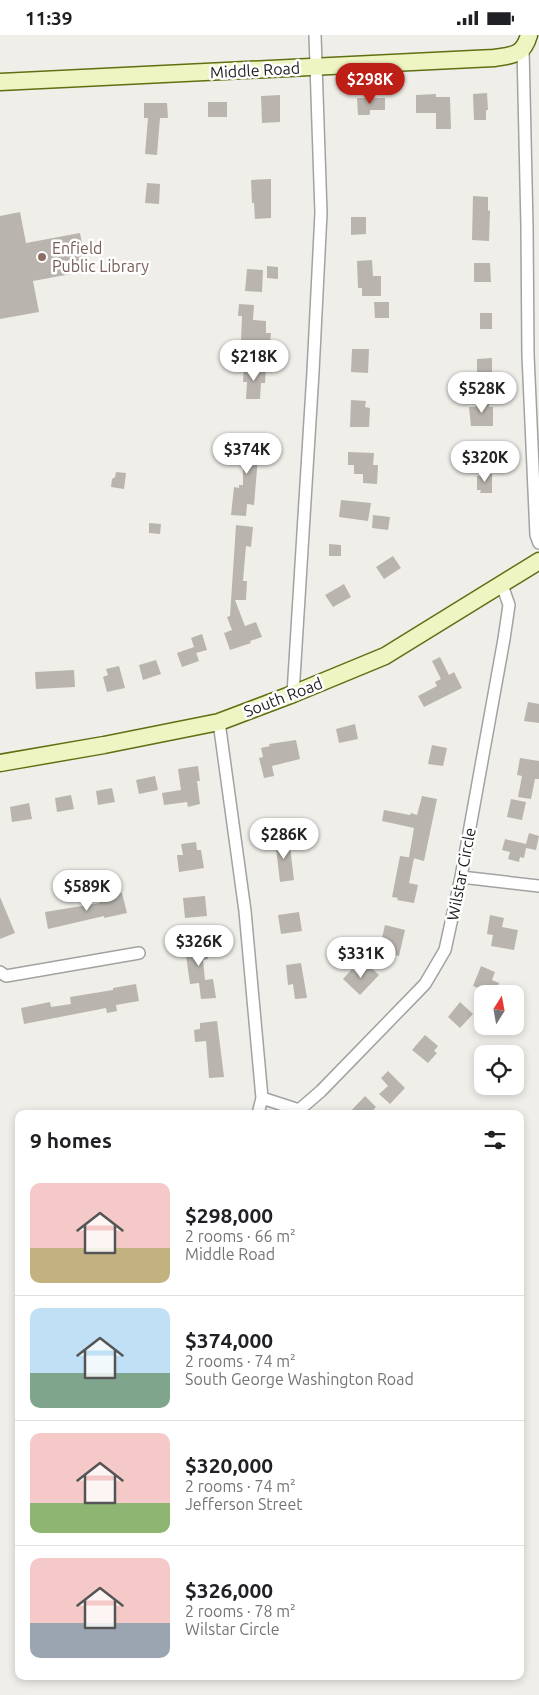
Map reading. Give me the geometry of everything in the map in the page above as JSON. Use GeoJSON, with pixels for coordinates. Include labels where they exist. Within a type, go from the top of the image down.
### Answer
{"type":"FeatureCollection","features":[{"type":"Feature","properties":{"kind":"main road","name":"Middle Road"},"geometry":{"type":"LineString","coordinates":[[0,83],[494,58],[516,55],[526,42]]}},
{"type":"Feature","properties":{"kind":"main road","name":"South Road"},"geometry":{"type":"LineString","coordinates":[[0,763],[219,722],[385,656],[539,561]]}},
{"type":"Feature","properties":{"kind":"street"},"geometry":{"type":"LineString","coordinates":[[293,694],[321,213],[315,35]]}},
{"type":"Feature","properties":{"kind":"street"},"geometry":{"type":"LineString","coordinates":[[526,42],[528,355],[536,535],[539,543]]}},
{"type":"Feature","properties":{"kind":"street","name":"Wilstar Circle"},"geometry":{"type":"LineString","coordinates":[[300,1110],[425,984],[445,950],[461,877],[509,605],[502,585]]}},
{"type":"Feature","properties":{"kind":"street"},"geometry":{"type":"LineString","coordinates":[[219,722],[245,911],[262,1098],[259,1110]]}},
{"type":"Feature","properties":{"kind":"street"},"geometry":{"type":"LineString","coordinates":[[461,877],[539,886]]}},
{"type":"Feature","properties":{"kind":"street"},"geometry":{"type":"LineString","coordinates":[[0,972],[6,976],[139,953]]}},
{"type":"Feature","properties":{"kind":"street","name":"Wilstar Circle"},"geometry":{"type":"LineString","coordinates":[[262,1098],[293,1110]]}},
{"type":"Feature","properties":{"kind":"building"},"geometry":{"type":"Polygon","coordinates":[[[487,93],[488,110],[486,110],[486,120],[474,120],[473,94],[487,93]]]}},
{"type":"Feature","properties":{"kind":"building"},"geometry":{"type":"Polygon","coordinates":[[[436,94],[436,97],[450,97],[451,129],[436,129],[436,113],[416,113],[416,95],[436,94]]]}},
{"type":"Feature","properties":{"kind":"building"},"geometry":{"type":"Polygon","coordinates":[[[280,95],[280,122],[262,123],[261,96],[280,95]]]}},
{"type":"Feature","properties":{"kind":"building"},"geometry":{"type":"Polygon","coordinates":[[[357,98],[385,98],[385,110],[370,110],[369,115],[358,115],[357,98]]]}},
{"type":"Feature","properties":{"kind":"building"},"geometry":{"type":"Polygon","coordinates":[[[208,102],[227,102],[227,117],[208,117],[208,102]]]}},
{"type":"Feature","properties":{"kind":"building"},"geometry":{"type":"Polygon","coordinates":[[[144,103],[167,103],[168,118],[160,118],[157,155],[145,154],[148,118],[144,118],[144,103]]]}},
{"type":"Feature","properties":{"kind":"building"},"geometry":{"type":"Polygon","coordinates":[[[271,179],[271,218],[255,219],[251,180],[271,179]]]}},
{"type":"Feature","properties":{"kind":"building"},"geometry":{"type":"Polygon","coordinates":[[[147,183],[160,184],[159,204],[145,203],[147,183]]]}},
{"type":"Feature","properties":{"kind":"building"},"geometry":{"type":"Polygon","coordinates":[[[473,196],[488,197],[488,211],[490,210],[489,241],[472,240],[473,196]]]}},
{"type":"Feature","properties":{"kind":"building","name":"Enfield Public Library"},"geometry":{"type":"Polygon","coordinates":[[[20,212],[26,243],[80,233],[87,271],[33,281],[39,312],[0,319],[0,216],[20,212]]]}},
{"type":"Feature","properties":{"kind":"building"},"geometry":{"type":"Polygon","coordinates":[[[351,217],[366,217],[366,234],[351,235],[351,217]]]}},
{"type":"Feature","properties":{"kind":"building"},"geometry":{"type":"Polygon","coordinates":[[[372,260],[373,276],[381,276],[381,296],[362,296],[362,288],[358,288],[357,261],[372,260]]]}},
{"type":"Feature","properties":{"kind":"building"},"geometry":{"type":"Polygon","coordinates":[[[474,263],[490,263],[491,282],[474,282],[474,263]]]}},
{"type":"Feature","properties":{"kind":"building"},"geometry":{"type":"Polygon","coordinates":[[[267,266],[278,267],[278,279],[267,278],[267,266]]]}},
{"type":"Feature","properties":{"kind":"building"},"geometry":{"type":"Polygon","coordinates":[[[247,269],[263,270],[262,292],[245,291],[247,269]]]}},
{"type":"Feature","properties":{"kind":"building"},"geometry":{"type":"Polygon","coordinates":[[[374,302],[389,302],[389,318],[375,318],[374,302]]]}},
{"type":"Feature","properties":{"kind":"building"},"geometry":{"type":"Polygon","coordinates":[[[239,304],[254,305],[253,320],[266,321],[266,333],[271,333],[270,344],[241,342],[242,316],[238,316],[239,304]]]}},
{"type":"Feature","properties":{"kind":"building"},"geometry":{"type":"Polygon","coordinates":[[[480,313],[492,313],[492,329],[480,329],[480,313]]]}},
{"type":"Feature","properties":{"kind":"building"},"geometry":{"type":"Polygon","coordinates":[[[352,349],[369,349],[368,373],[351,372],[352,349]]]}},
{"type":"Feature","properties":{"kind":"building"},"geometry":{"type":"Polygon","coordinates":[[[492,358],[492,376],[477,376],[477,359],[492,358]]]}},
{"type":"Feature","properties":{"kind":"building"},"geometry":{"type":"Polygon","coordinates":[[[244,368],[266,369],[265,383],[261,383],[260,399],[246,399],[247,382],[243,382],[244,368]]]}},
{"type":"Feature","properties":{"kind":"building"},"geometry":{"type":"Polygon","coordinates":[[[476,399],[489,400],[489,407],[493,407],[493,426],[471,426],[469,407],[476,407],[476,399]]]}},
{"type":"Feature","properties":{"kind":"building"},"geometry":{"type":"Polygon","coordinates":[[[351,400],[366,401],[365,407],[370,408],[369,427],[350,427],[351,400]]]}},
{"type":"Feature","properties":{"kind":"building"},"geometry":{"type":"Polygon","coordinates":[[[243,434],[261,434],[254,505],[247,504],[246,516],[231,515],[234,487],[239,488],[239,485],[243,485],[243,434]]]}},
{"type":"Feature","properties":{"kind":"building"},"geometry":{"type":"Polygon","coordinates":[[[348,452],[374,453],[373,465],[378,465],[377,484],[363,483],[363,474],[354,474],[354,465],[348,465],[348,452]]]}},
{"type":"Feature","properties":{"kind":"building"},"geometry":{"type":"Polygon","coordinates":[[[116,472],[126,473],[124,489],[111,487],[112,479],[115,477],[116,472]]]}},
{"type":"Feature","properties":{"kind":"building"},"geometry":{"type":"Polygon","coordinates":[[[481,474],[492,474],[492,493],[480,493],[481,490],[477,490],[477,476],[481,476],[481,474]]]}},
{"type":"Feature","properties":{"kind":"building"},"geometry":{"type":"Polygon","coordinates":[[[341,500],[371,503],[368,521],[339,517],[341,500]]]}},
{"type":"Feature","properties":{"kind":"building"},"geometry":{"type":"Polygon","coordinates":[[[373,515],[390,517],[388,530],[372,528],[373,515]]]}},
{"type":"Feature","properties":{"kind":"building"},"geometry":{"type":"Polygon","coordinates":[[[149,523],[161,524],[160,534],[149,533],[149,523]]]}},
{"type":"Feature","properties":{"kind":"building"},"geometry":{"type":"Polygon","coordinates":[[[236,525],[253,527],[251,547],[246,546],[243,581],[247,581],[246,600],[235,600],[245,626],[256,622],[262,637],[230,650],[224,633],[232,630],[227,617],[230,616],[236,525]]]}},
{"type":"Feature","properties":{"kind":"building"},"geometry":{"type":"Polygon","coordinates":[[[329,544],[341,545],[341,556],[329,556],[329,544]]]}},
{"type":"Feature","properties":{"kind":"building"},"geometry":{"type":"Polygon","coordinates":[[[393,556],[401,568],[384,579],[376,567],[393,556]]]}},
{"type":"Feature","properties":{"kind":"building"},"geometry":{"type":"Polygon","coordinates":[[[344,584],[351,597],[333,607],[325,595],[344,584]]]}},
{"type":"Feature","properties":{"kind":"building"},"geometry":{"type":"Polygon","coordinates":[[[202,634],[207,650],[196,653],[191,638],[202,634]]]}},
{"type":"Feature","properties":{"kind":"building"},"geometry":{"type":"Polygon","coordinates":[[[194,647],[199,661],[182,667],[177,653],[194,647]]]}},
{"type":"Feature","properties":{"kind":"building"},"geometry":{"type":"Polygon","coordinates":[[[440,657],[449,675],[454,672],[462,688],[424,707],[418,696],[437,686],[435,682],[441,679],[432,661],[440,657]]]}},
{"type":"Feature","properties":{"kind":"building"},"geometry":{"type":"Polygon","coordinates":[[[156,660],[161,674],[143,680],[139,665],[156,660]]]}},
{"type":"Feature","properties":{"kind":"building"},"geometry":{"type":"Polygon","coordinates":[[[119,666],[125,688],[107,692],[103,677],[108,675],[106,669],[119,666]]]}},
{"type":"Feature","properties":{"kind":"building"},"geometry":{"type":"Polygon","coordinates":[[[74,670],[75,687],[36,689],[35,672],[74,670]]]}},
{"type":"Feature","properties":{"kind":"building"},"geometry":{"type":"Polygon","coordinates":[[[528,702],[539,704],[539,723],[524,721],[528,702]]]}},
{"type":"Feature","properties":{"kind":"building"},"geometry":{"type":"Polygon","coordinates":[[[355,724],[358,739],[339,743],[336,729],[355,724]]]}},
{"type":"Feature","properties":{"kind":"building"},"geometry":{"type":"Polygon","coordinates":[[[296,740],[300,759],[272,766],[274,776],[264,778],[259,758],[263,757],[261,748],[270,746],[269,744],[296,740]]]}},
{"type":"Feature","properties":{"kind":"building"},"geometry":{"type":"Polygon","coordinates":[[[432,745],[447,748],[443,766],[428,764],[432,745]]]}},
{"type":"Feature","properties":{"kind":"building"},"geometry":{"type":"Polygon","coordinates":[[[520,758],[539,761],[539,779],[535,779],[531,799],[518,797],[522,776],[517,775],[520,758]]]}},
{"type":"Feature","properties":{"kind":"building"},"geometry":{"type":"Polygon","coordinates":[[[198,766],[200,781],[197,781],[200,804],[188,807],[187,802],[164,805],[162,793],[181,790],[178,769],[198,766]]]}},
{"type":"Feature","properties":{"kind":"building"},"geometry":{"type":"Polygon","coordinates":[[[155,776],[158,790],[139,794],[136,780],[155,776]]]}},
{"type":"Feature","properties":{"kind":"building"},"geometry":{"type":"Polygon","coordinates":[[[112,788],[115,802],[98,805],[96,791],[112,788]]]}},
{"type":"Feature","properties":{"kind":"building"},"geometry":{"type":"Polygon","coordinates":[[[71,795],[74,809],[57,812],[55,798],[71,795]]]}},
{"type":"Feature","properties":{"kind":"building"},"geometry":{"type":"Polygon","coordinates":[[[422,796],[437,799],[424,861],[409,857],[414,828],[382,821],[384,810],[417,815],[422,796]]]}},
{"type":"Feature","properties":{"kind":"building"},"geometry":{"type":"Polygon","coordinates":[[[511,799],[526,802],[522,820],[507,817],[511,799]]]}},
{"type":"Feature","properties":{"kind":"building"},"geometry":{"type":"Polygon","coordinates":[[[29,803],[32,819],[12,822],[10,807],[29,803]]]}},
{"type":"Feature","properties":{"kind":"building"},"geometry":{"type":"Polygon","coordinates":[[[529,833],[539,836],[536,850],[526,848],[524,858],[520,857],[519,862],[508,859],[510,852],[502,850],[505,839],[526,844],[529,833]]]}},
{"type":"Feature","properties":{"kind":"building"},"geometry":{"type":"Polygon","coordinates":[[[289,838],[294,880],[280,882],[275,840],[289,838]]]}},
{"type":"Feature","properties":{"kind":"building"},"geometry":{"type":"Polygon","coordinates":[[[196,842],[197,850],[201,850],[204,868],[179,872],[177,855],[183,855],[181,844],[196,842]]]}},
{"type":"Feature","properties":{"kind":"building"},"geometry":{"type":"Polygon","coordinates":[[[400,856],[414,858],[409,883],[418,885],[414,903],[397,900],[398,898],[392,897],[400,856]]]}},
{"type":"Feature","properties":{"kind":"building"},"geometry":{"type":"Polygon","coordinates":[[[122,893],[127,913],[104,918],[104,916],[48,929],[45,912],[100,903],[99,898],[122,893]]]}},
{"type":"Feature","properties":{"kind":"building"},"geometry":{"type":"Polygon","coordinates":[[[205,896],[207,916],[185,918],[183,898],[205,896]]]}},
{"type":"Feature","properties":{"kind":"building"},"geometry":{"type":"Polygon","coordinates":[[[0,897],[15,933],[0,939],[0,897]]]}},
{"type":"Feature","properties":{"kind":"building"},"geometry":{"type":"Polygon","coordinates":[[[299,912],[302,931],[281,934],[278,915],[299,912]]]}},
{"type":"Feature","properties":{"kind":"building"},"geometry":{"type":"Polygon","coordinates":[[[490,915],[504,918],[502,927],[518,930],[514,950],[491,946],[493,935],[487,934],[490,915]]]}},
{"type":"Feature","properties":{"kind":"building"},"geometry":{"type":"Polygon","coordinates":[[[385,925],[405,930],[399,956],[379,951],[385,925]]]}},
{"type":"Feature","properties":{"kind":"building"},"geometry":{"type":"Polygon","coordinates":[[[206,939],[208,959],[203,960],[205,980],[213,979],[216,998],[201,999],[199,983],[190,984],[184,941],[206,939]]]}},
{"type":"Feature","properties":{"kind":"building"},"geometry":{"type":"Polygon","coordinates":[[[301,963],[307,998],[295,999],[293,984],[288,985],[286,965],[301,963]]]}},
{"type":"Feature","properties":{"kind":"building"},"geometry":{"type":"Polygon","coordinates":[[[369,966],[379,975],[360,995],[343,979],[352,969],[358,974],[369,966]]]}},
{"type":"Feature","properties":{"kind":"building"},"geometry":{"type":"Polygon","coordinates":[[[481,966],[495,972],[492,980],[499,983],[498,985],[473,986],[481,966]]]}},
{"type":"Feature","properties":{"kind":"building"},"geometry":{"type":"Polygon","coordinates":[[[136,984],[139,1001],[116,1005],[117,1011],[107,1013],[106,1008],[24,1024],[21,1008],[50,1002],[51,1007],[71,1004],[70,997],[136,984]]]}},
{"type":"Feature","properties":{"kind":"building"},"geometry":{"type":"Polygon","coordinates":[[[460,1002],[473,1014],[460,1028],[448,1017],[460,1002]]]}},
{"type":"Feature","properties":{"kind":"building"},"geometry":{"type":"Polygon","coordinates":[[[217,1021],[224,1077],[209,1078],[206,1041],[195,1042],[194,1030],[200,1029],[200,1023],[217,1021]]]}},
{"type":"Feature","properties":{"kind":"building"},"geometry":{"type":"Polygon","coordinates":[[[425,1035],[438,1046],[434,1051],[437,1053],[428,1063],[412,1050],[425,1035]]]}},
{"type":"Feature","properties":{"kind":"building"},"geometry":{"type":"Polygon","coordinates":[[[388,1071],[405,1088],[390,1104],[379,1094],[388,1086],[381,1078],[388,1071]]]}},
{"type":"Feature","properties":{"kind":"building"},"geometry":{"type":"Polygon","coordinates":[[[365,1096],[376,1107],[373,1110],[352,1110],[365,1096]]]}},
{"type":"Feature","properties":{"kind":"place","name":"Enfield Public Library"},"geometry":{"type":"Point","coordinates":[42,257]}}]}
